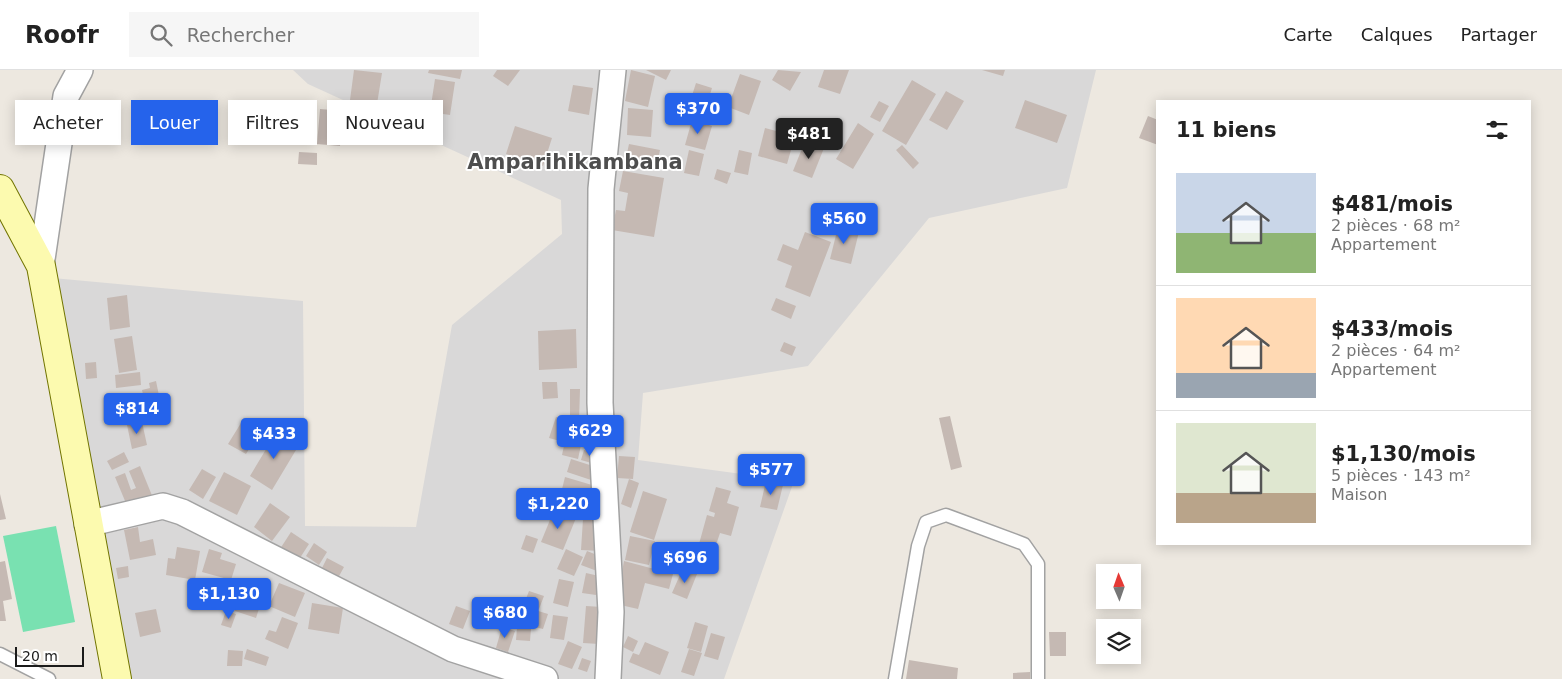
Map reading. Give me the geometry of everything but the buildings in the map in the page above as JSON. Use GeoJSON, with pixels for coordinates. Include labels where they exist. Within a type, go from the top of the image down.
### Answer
{"type":"FeatureCollection","features":[{"type":"Feature","properties":{"kind":"main road"},"geometry":{"type":"LineString","coordinates":[[0,189],[41,266],[117,679]]}},
{"type":"Feature","properties":{"kind":"street"},"geometry":{"type":"LineString","coordinates":[[41,266],[66,96],[80,70]]}},
{"type":"Feature","properties":{"kind":"street"},"geometry":{"type":"LineString","coordinates":[[608,679],[611,612],[600,403],[601,199],[613,70]]}},
{"type":"Feature","properties":{"kind":"street"},"geometry":{"type":"LineString","coordinates":[[87,524],[163,506],[182,512],[454,649],[545,679]]}},
{"type":"Feature","properties":{"kind":"lane"},"geometry":{"type":"LineString","coordinates":[[895,679],[918,546],[926,522],[946,515],[1024,544],[1038,564],[1038,679]]}},
{"type":"Feature","properties":{"kind":"lane"},"geometry":{"type":"LineString","coordinates":[[0,654],[49,679]]}},
{"type":"Feature","properties":{"kind":"shaded area"},"geometry":{"type":"Polygon","coordinates":[[[293,70],[1096,70],[1067,188],[929,218],[808,366],[643,393],[638,460],[794,481],[724,679],[103,679],[31,276],[303,301],[305,526],[416,527],[452,325],[562,234],[561,200],[441,145],[443,145],[443,100],[343,100],[308,84],[293,70]]]}},
{"type":"Feature","properties":{"kind":"green space"},"geometry":{"type":"Polygon","coordinates":[[[56,526],[75,622],[23,632],[3,536],[56,526]]]}},
{"type":"Feature","properties":{"kind":"district","name":"Amparihikambana"},"geometry":{"type":"Point","coordinates":[575,162]}}]}
